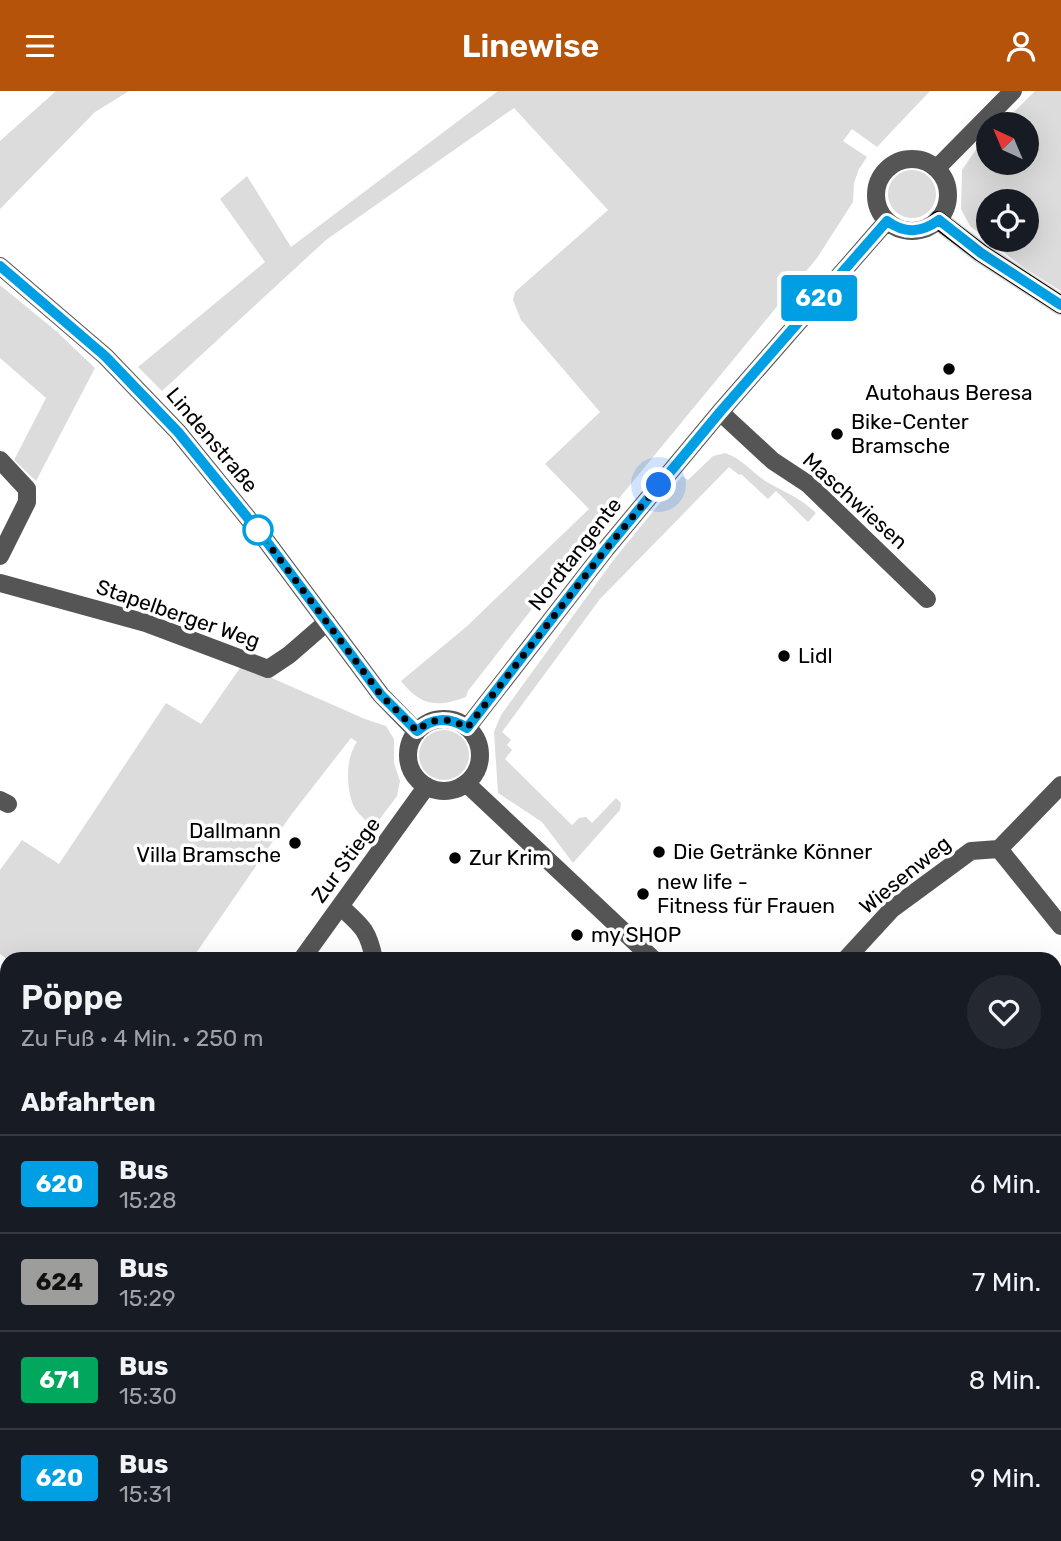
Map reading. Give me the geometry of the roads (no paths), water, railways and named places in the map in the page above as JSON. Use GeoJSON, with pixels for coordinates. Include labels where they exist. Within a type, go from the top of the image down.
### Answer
{"type":"FeatureCollection","features":[{"type":"Feature","properties":{"kind":"main road"},"geometry":{"type":"LineString","coordinates":[[939,220],[981,253],[1061,305]]}},
{"type":"Feature","properties":{"kind":"street"},"geometry":{"type":"LineString","coordinates":[[937,168],[1013,91]]}},
{"type":"Feature","properties":{"kind":"street"},"geometry":{"type":"LineString","coordinates":[[918,159],[937,168],[944,177],[948,199],[939,220],[919,230],[896,227],[887,221],[881,213],[876,195],[877,185],[888,168],[896,162],[918,159]]}},
{"type":"Feature","properties":{"kind":"street","name":"Nordtangente"},"geometry":{"type":"LineString","coordinates":[[467,728],[606,549],[720,412],[887,221]]}},
{"type":"Feature","properties":{"kind":"street","name":"Lindenstraße"},"geometry":{"type":"LineString","coordinates":[[0,266],[105,356],[178,432],[264,538],[381,695],[417,731]]}},
{"type":"Feature","properties":{"kind":"street","name":"Maschwiesen"},"geometry":{"type":"LineString","coordinates":[[720,412],[773,461],[808,484],[927,599]]}},
{"type":"Feature","properties":{"kind":"street"},"geometry":{"type":"LineString","coordinates":[[0,460],[27,489],[27,502],[0,556]]}},
{"type":"Feature","properties":{"kind":"street","name":"Stapelberger Weg"},"geometry":{"type":"LineString","coordinates":[[0,583],[146,623],[268,669],[289,655],[327,622]]}},
{"type":"Feature","properties":{"kind":"street"},"geometry":{"type":"LineString","coordinates":[[438,720],[458,722],[467,728],[478,746],[480,756],[473,776],[466,783],[447,791],[436,791],[417,780],[408,760],[408,749],[417,731],[438,720]]}},
{"type":"Feature","properties":{"kind":"street"},"geometry":{"type":"LineString","coordinates":[[466,783],[646,952]]}},
{"type":"Feature","properties":{"kind":"street"},"geometry":{"type":"LineString","coordinates":[[1061,785],[999,849],[1061,926]]}},
{"type":"Feature","properties":{"kind":"street","name":"Zur Stiege"},"geometry":{"type":"LineString","coordinates":[[307,952],[426,787]]}},
{"type":"Feature","properties":{"kind":"street","name":"Wiesenweg"},"geometry":{"type":"LineString","coordinates":[[852,952],[892,909],[971,851],[999,849]]}},
{"type":"Feature","properties":{"kind":"street"},"geometry":{"type":"LineString","coordinates":[[341,907],[362,926],[368,935],[372,952]]}},
{"type":"Feature","properties":{"kind":"place","name":"Autohaus Beresa"},"geometry":{"type":"Point","coordinates":[949,369]}},
{"type":"Feature","properties":{"kind":"place","name":"Bike-Center Bramsche"},"geometry":{"type":"Point","coordinates":[837,434]}},
{"type":"Feature","properties":{"kind":"place","name":"Lidl"},"geometry":{"type":"Point","coordinates":[784,656]}},
{"type":"Feature","properties":{"kind":"place","name":"Dallmann Villa Bramsche"},"geometry":{"type":"Point","coordinates":[295,843]}},
{"type":"Feature","properties":{"kind":"place","name":"Die Getränke Könner"},"geometry":{"type":"Point","coordinates":[659,852]}},
{"type":"Feature","properties":{"kind":"place","name":"Zur Krim"},"geometry":{"type":"Point","coordinates":[455,858]}},
{"type":"Feature","properties":{"kind":"place","name":"new life - Fitness für Frauen"},"geometry":{"type":"Point","coordinates":[643,894]}},
{"type":"Feature","properties":{"kind":"place","name":"my SHOP"},"geometry":{"type":"Point","coordinates":[577,935]}}]}
